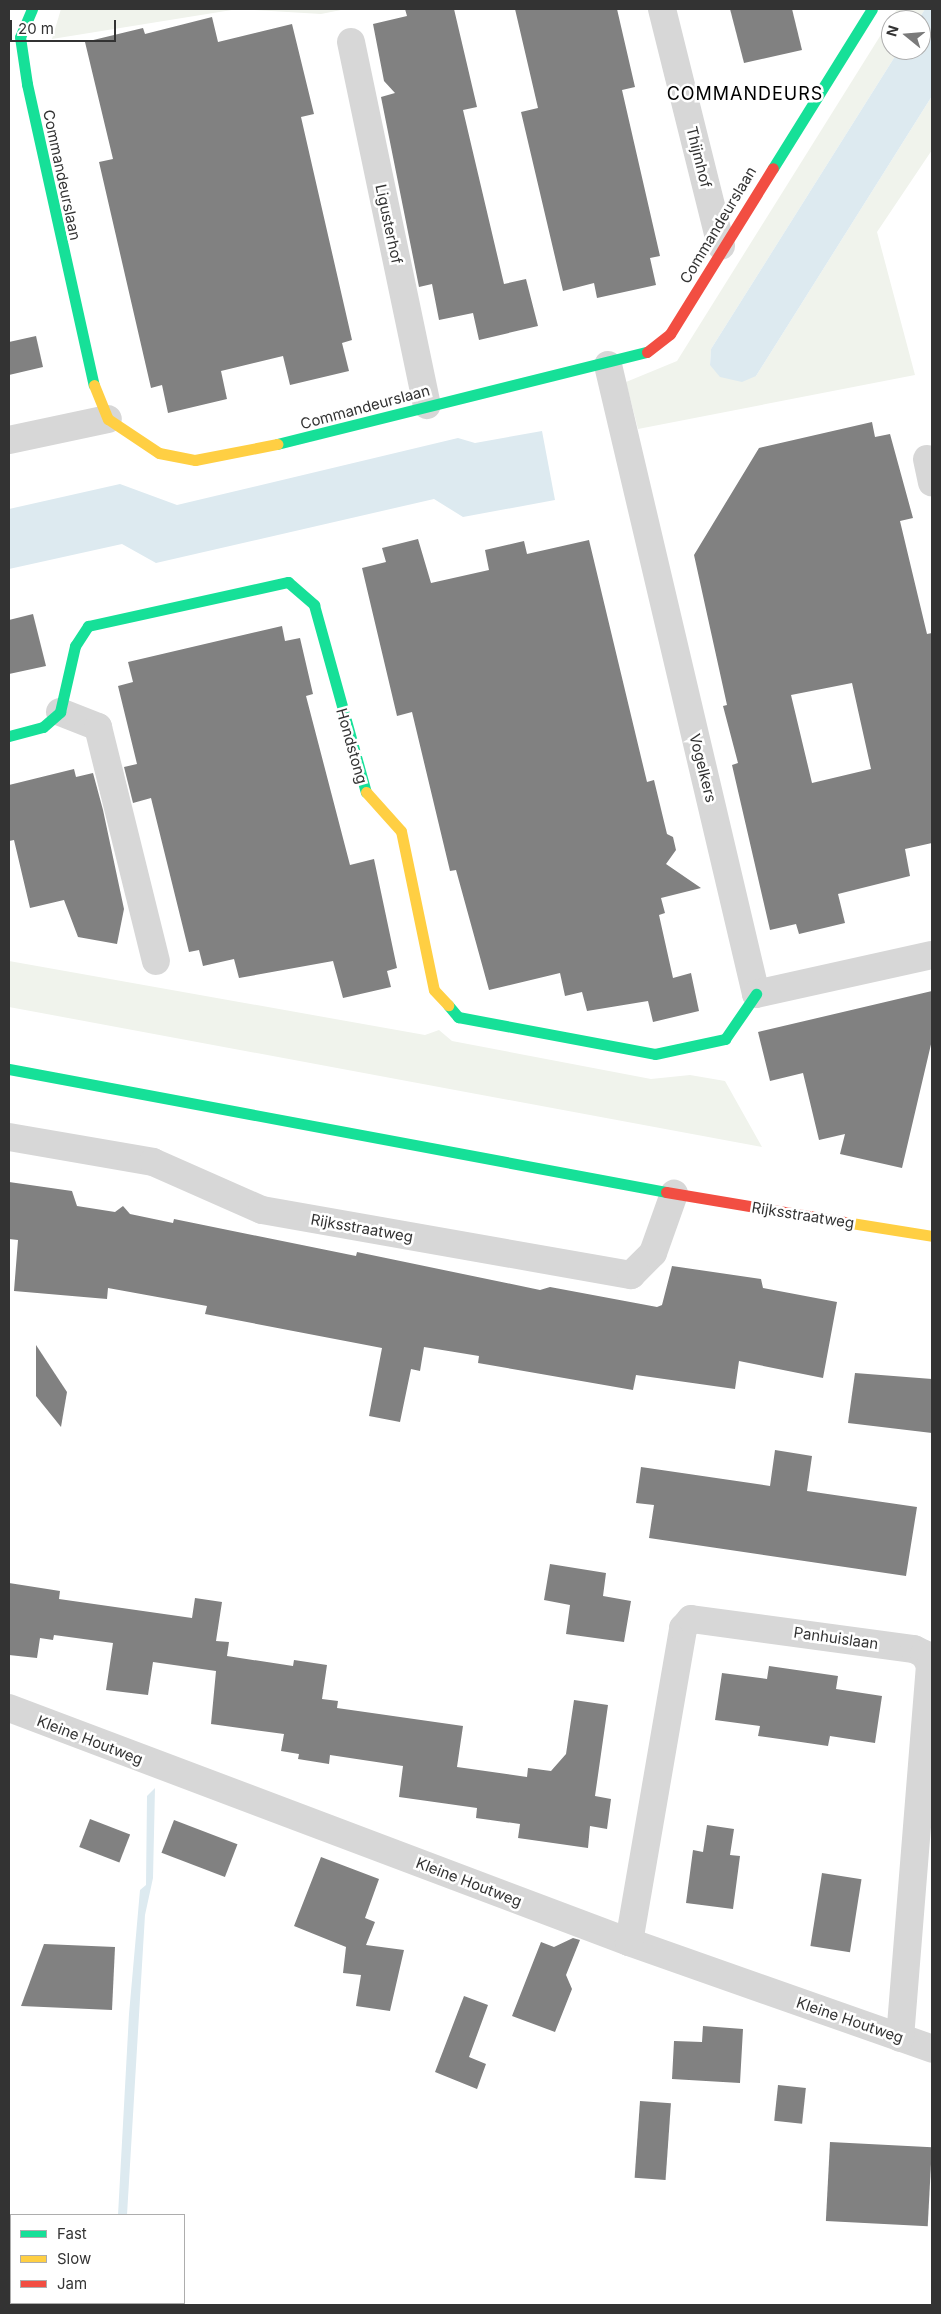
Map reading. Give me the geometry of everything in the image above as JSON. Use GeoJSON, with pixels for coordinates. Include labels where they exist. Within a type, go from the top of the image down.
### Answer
{"type":"FeatureCollection","features":[{"type":"Feature","properties":{"kind":"street","name":"Commandeurslaan"},"geometry":{"type":"LineString","coordinates":[[32,9],[20,37],[27,84],[92,379],[108,419],[159,453],[195,460],[312,437],[427,406],[608,365],[652,350],[670,334],[721,246],[872,9]]}},
{"type":"Feature","properties":{"kind":"street","name":"Thijmhof"},"geometry":{"type":"LineString","coordinates":[[662,9],[721,246]]}},
{"type":"Feature","properties":{"kind":"street","name":"Ligusterhof"},"geometry":{"type":"LineString","coordinates":[[351,42],[427,406]]}},
{"type":"Feature","properties":{"kind":"street","name":"Vogelkers"},"geometry":{"type":"LineString","coordinates":[[608,365],[756,994]]}},
{"type":"Feature","properties":{"kind":"street"},"geometry":{"type":"LineString","coordinates":[[9,440],[108,419]]}},
{"type":"Feature","properties":{"kind":"street","name":"Hondstong"},"geometry":{"type":"LineString","coordinates":[[60,712],[75,646],[88,626],[288,582],[314,605],[362,788],[401,831],[434,990],[458,1017],[655,1054],[725,1039],[756,994]]}},
{"type":"Feature","properties":{"kind":"street"},"geometry":{"type":"LineString","coordinates":[[9,736],[43,727],[60,712],[98,726],[156,961]]}},
{"type":"Feature","properties":{"kind":"street"},"geometry":{"type":"LineString","coordinates":[[756,994],[932,955]]}},
{"type":"Feature","properties":{"kind":"street","name":"Rijksstraatweg"},"geometry":{"type":"LineString","coordinates":[[9,1069],[674,1194],[932,1236]]}},
{"type":"Feature","properties":{"kind":"street","name":"Rijksstraatweg"},"geometry":{"type":"LineString","coordinates":[[9,1137],[154,1162],[262,1210],[631,1275],[653,1253],[674,1194]]}},
{"type":"Feature","properties":{"kind":"street","name":"Panhuislaan"},"geometry":{"type":"LineString","coordinates":[[630,1942],[683,1628],[691,1619],[914,1649],[924,1654],[930,1665],[900,2038]]}},
{"type":"Feature","properties":{"kind":"street","name":"Kleine Houtweg"},"geometry":{"type":"LineString","coordinates":[[9,1708],[630,1942],[932,2049]]}},
{"type":"Feature","properties":{"kind":"shaded area"},"geometry":{"type":"Polygon","coordinates":[[[61,9],[238,9],[52,39],[61,9]]]}},
{"type":"Feature","properties":{"kind":"shaded area"},"geometry":{"type":"Polygon","coordinates":[[[238,9],[346,9],[321,14],[238,9]]]}},
{"type":"Feature","properties":{"kind":"shaded area"},"geometry":{"type":"Polygon","coordinates":[[[897,9],[925,9],[924,10],[897,9]]]}},
{"type":"Feature","properties":{"kind":"shaded area"},"geometry":{"type":"Polygon","coordinates":[[[932,9],[932,96],[756,376],[742,382],[720,377],[710,365],[711,349],[893,60],[931,60],[931,10],[924,10],[932,9]]]}},
{"type":"Feature","properties":{"kind":"shaded area"},"geometry":{"type":"Polygon","coordinates":[[[881,35],[881,60],[893,60],[711,349],[710,365],[756,376],[932,96],[932,150],[877,232],[915,375],[638,429],[626,382],[677,361],[881,35]]]}},
{"type":"Feature","properties":{"kind":"shaded area"},"geometry":{"type":"Polygon","coordinates":[[[542,431],[555,500],[463,517],[434,499],[156,563],[122,544],[9,569],[9,509],[120,484],[177,505],[458,438],[475,443],[542,431]]]}},
{"type":"Feature","properties":{"kind":"shaded area"},"geometry":{"type":"Polygon","coordinates":[[[9,961],[425,1035],[439,1030],[452,1041],[651,1079],[690,1075],[725,1081],[762,1147],[9,1007],[9,961]]]}},
{"type":"Feature","properties":{"kind":"shaded area"},"geometry":{"type":"Polygon","coordinates":[[[155,1788],[153,1878],[145,1915],[127,2214],[118,2214],[129,2014],[140,1890],[146,1885],[147,1796],[155,1788]]]}},
{"type":"Feature","properties":{"kind":"building"},"geometry":{"type":"Polygon","coordinates":[[[405,9],[454,9],[477,107],[463,110],[504,284],[526,279],[538,326],[479,340],[473,313],[439,320],[432,284],[419,287],[381,97],[395,93],[384,81],[373,24],[407,16],[405,9]]]}},
{"type":"Feature","properties":{"kind":"building"},"geometry":{"type":"Polygon","coordinates":[[[515,9],[617,9],[635,87],[622,90],[660,256],[650,258],[656,285],[597,298],[594,283],[563,291],[521,112],[538,108],[515,9]]]}},
{"type":"Feature","properties":{"kind":"building"},"geometry":{"type":"Polygon","coordinates":[[[730,9],[792,9],[802,50],[744,63],[730,9]]]}},
{"type":"Feature","properties":{"kind":"building"},"geometry":{"type":"Polygon","coordinates":[[[212,17],[218,42],[292,24],[314,114],[301,117],[352,340],[342,343],[349,371],[290,385],[283,356],[221,371],[227,399],[168,413],[162,385],[151,388],[99,162],[113,159],[85,42],[143,28],[145,34],[212,17]]]}},
{"type":"Feature","properties":{"kind":"building"},"geometry":{"type":"Polygon","coordinates":[[[36,336],[43,367],[9,375],[9,342],[36,336]]]}},
{"type":"Feature","properties":{"kind":"building"},"geometry":{"type":"Polygon","coordinates":[[[872,422],[875,437],[890,434],[913,518],[900,521],[927,634],[932,633],[932,843],[905,849],[910,876],[838,894],[845,923],[799,934],[796,924],[770,930],[732,765],[738,763],[723,706],[727,705],[694,555],[759,448],[872,422]],[[852,683],[791,695],[812,783],[871,769],[852,683]]]}},
{"type":"Feature","properties":{"kind":"building"},"geometry":{"type":"Polygon","coordinates":[[[418,539],[431,583],[489,570],[485,550],[524,541],[527,554],[589,540],[647,782],[654,780],[667,834],[673,837],[676,850],[666,864],[701,888],[661,898],[665,913],[659,915],[673,978],[691,973],[699,1011],[653,1022],[648,1001],[587,1011],[582,992],[565,996],[560,973],[489,990],[456,870],[450,871],[412,712],[397,716],[362,568],[386,562],[382,548],[418,539]]]}},
{"type":"Feature","properties":{"kind":"building"},"geometry":{"type":"Polygon","coordinates":[[[33,614],[46,666],[9,674],[9,620],[33,614]]]}},
{"type":"Feature","properties":{"kind":"building"},"geometry":{"type":"Polygon","coordinates":[[[282,626],[285,641],[300,638],[313,694],[306,696],[350,865],[374,859],[397,968],[387,971],[391,987],[343,998],[333,961],[239,978],[234,959],[203,966],[199,950],[189,952],[151,798],[133,803],[124,767],[137,764],[118,686],[133,682],[128,662],[282,626]]]}},
{"type":"Feature","properties":{"kind":"building"},"geometry":{"type":"Polygon","coordinates":[[[74,769],[76,777],[93,773],[103,810],[124,909],[117,944],[78,937],[64,900],[30,908],[14,840],[9,841],[9,785],[74,769]]]}},
{"type":"Feature","properties":{"kind":"building"},"geometry":{"type":"Polygon","coordinates":[[[932,991],[932,1040],[902,1168],[840,1154],[845,1134],[819,1140],[803,1073],[770,1081],[758,1032],[932,991]]]}},
{"type":"Feature","properties":{"kind":"building"},"geometry":{"type":"Polygon","coordinates":[[[9,1182],[72,1191],[77,1206],[115,1212],[123,1206],[130,1214],[173,1223],[174,1219],[356,1256],[357,1252],[540,1290],[550,1287],[657,1307],[662,1305],[672,1266],[761,1279],[763,1288],[837,1302],[823,1378],[739,1361],[735,1389],[636,1375],[633,1390],[478,1363],[479,1356],[424,1347],[420,1371],[411,1369],[400,1422],[369,1416],[382,1348],[205,1314],[207,1306],[108,1288],[107,1299],[14,1291],[18,1240],[9,1239],[9,1182]]]}},
{"type":"Feature","properties":{"kind":"building"},"geometry":{"type":"Polygon","coordinates":[[[36,1345],[67,1392],[61,1427],[36,1396],[36,1345]]]}},
{"type":"Feature","properties":{"kind":"building"},"geometry":{"type":"Polygon","coordinates":[[[855,1373],[932,1379],[932,1433],[848,1423],[855,1373]]]}},
{"type":"Feature","properties":{"kind":"building"},"geometry":{"type":"Polygon","coordinates":[[[775,1450],[812,1456],[807,1491],[917,1507],[906,1576],[649,1538],[654,1505],[636,1503],[641,1467],[770,1486],[775,1450]]]}},
{"type":"Feature","properties":{"kind":"building"},"geometry":{"type":"Polygon","coordinates":[[[550,1564],[606,1573],[603,1596],[631,1601],[624,1642],[566,1634],[570,1605],[544,1600],[550,1564]]]}},
{"type":"Feature","properties":{"kind":"building"},"geometry":{"type":"Polygon","coordinates":[[[9,1583],[60,1591],[59,1599],[192,1618],[195,1598],[222,1602],[216,1641],[229,1642],[227,1656],[293,1666],[294,1660],[327,1665],[322,1699],[338,1701],[337,1708],[463,1726],[457,1767],[527,1777],[528,1768],[551,1771],[566,1754],[574,1700],[608,1705],[595,1796],[611,1799],[607,1829],[590,1826],[588,1848],[518,1838],[520,1824],[476,1818],[477,1808],[399,1797],[403,1766],[330,1755],[329,1764],[298,1759],[299,1754],[281,1751],[284,1734],[211,1724],[216,1671],[153,1662],[148,1695],[106,1690],[113,1643],[54,1635],[53,1640],[40,1638],[37,1658],[9,1655],[9,1583]]]}},
{"type":"Feature","properties":{"kind":"building"},"geometry":{"type":"Polygon","coordinates":[[[769,1666],[838,1676],[836,1689],[882,1696],[875,1743],[830,1736],[828,1746],[758,1736],[760,1726],[715,1720],[722,1673],[767,1679],[769,1666]]]}},
{"type":"Feature","properties":{"kind":"building"},"geometry":{"type":"Polygon","coordinates":[[[90,1819],[130,1834],[119,1862],[79,1847],[90,1819]]]}},
{"type":"Feature","properties":{"kind":"building"},"geometry":{"type":"Polygon","coordinates":[[[174,1820],[237,1844],[225,1877],[161,1853],[174,1820]]]}},
{"type":"Feature","properties":{"kind":"building"},"geometry":{"type":"Polygon","coordinates":[[[707,1825],[734,1829],[730,1855],[740,1856],[733,1909],[686,1903],[693,1850],[703,1852],[707,1825]]]}},
{"type":"Feature","properties":{"kind":"building"},"geometry":{"type":"Polygon","coordinates":[[[321,1857],[379,1879],[365,1918],[375,1922],[366,1945],[404,1950],[390,2011],[356,2006],[361,1975],[343,1973],[346,1947],[294,1926],[321,1857]]]}},
{"type":"Feature","properties":{"kind":"building"},"geometry":{"type":"Polygon","coordinates":[[[822,1873],[862,1879],[850,1952],[810,1946],[822,1873]]]}},
{"type":"Feature","properties":{"kind":"building"},"geometry":{"type":"Polygon","coordinates":[[[573,1938],[580,1940],[566,1975],[572,1989],[555,2032],[512,2016],[541,1942],[554,1947],[573,1938]]]}},
{"type":"Feature","properties":{"kind":"building"},"geometry":{"type":"Polygon","coordinates":[[[44,1944],[115,1947],[112,2010],[21,2006],[44,1944]]]}},
{"type":"Feature","properties":{"kind":"building"},"geometry":{"type":"Polygon","coordinates":[[[464,1996],[488,2005],[469,2057],[486,2064],[477,2089],[435,2072],[464,1996]]]}},
{"type":"Feature","properties":{"kind":"building"},"geometry":{"type":"Polygon","coordinates":[[[703,2026],[743,2029],[740,2083],[672,2079],[674,2041],[702,2042],[703,2026]]]}},
{"type":"Feature","properties":{"kind":"building"},"geometry":{"type":"Polygon","coordinates":[[[778,2085],[806,2088],[802,2124],[774,2121],[778,2085]]]}},
{"type":"Feature","properties":{"kind":"building"},"geometry":{"type":"Polygon","coordinates":[[[640,2101],[671,2103],[666,2180],[635,2178],[640,2101]]]}},
{"type":"Feature","properties":{"kind":"building"},"geometry":{"type":"Polygon","coordinates":[[[830,2142],[932,2147],[928,2226],[826,2221],[830,2142]]]}},
{"type":"Feature","properties":{"kind":"traffic: fast"},"geometry":{"type":"LineString","coordinates":[[32,9],[20,37],[27,84],[94,385]]}},
{"type":"Feature","properties":{"kind":"traffic: fast"},"geometry":{"type":"LineString","coordinates":[[773,168],[872,9]]}},
{"type":"Feature","properties":{"kind":"traffic: fast"},"geometry":{"type":"LineString","coordinates":[[277,444],[647,352]]}},
{"type":"Feature","properties":{"kind":"traffic: fast"},"geometry":{"type":"LineString","coordinates":[[9,736],[43,727],[60,712],[75,646],[88,626],[288,582],[314,605],[366,792]]}},
{"type":"Feature","properties":{"kind":"traffic: fast"},"geometry":{"type":"LineString","coordinates":[[448,1005],[458,1017],[655,1054],[725,1039],[756,994]]}},
{"type":"Feature","properties":{"kind":"traffic: fast"},"geometry":{"type":"LineString","coordinates":[[9,1069],[666,1192]]}},
{"type":"Feature","properties":{"kind":"traffic: slow"},"geometry":{"type":"LineString","coordinates":[[94,385],[108,419],[159,453],[195,460],[277,444]]}},
{"type":"Feature","properties":{"kind":"traffic: slow"},"geometry":{"type":"LineString","coordinates":[[366,792],[401,831],[434,990],[448,1005]]}},
{"type":"Feature","properties":{"kind":"traffic: slow"},"geometry":{"type":"LineString","coordinates":[[845,1222],[932,1236]]}},
{"type":"Feature","properties":{"kind":"traffic: jam"},"geometry":{"type":"LineString","coordinates":[[647,352],[670,334],[773,168]]}},
{"type":"Feature","properties":{"kind":"traffic: jam"},"geometry":{"type":"LineString","coordinates":[[666,1192],[845,1222]]}},
{"type":"Feature","properties":{"kind":"district","name":"COMMANDEURS"},"geometry":{"type":"Point","coordinates":[745,94]}}]}
